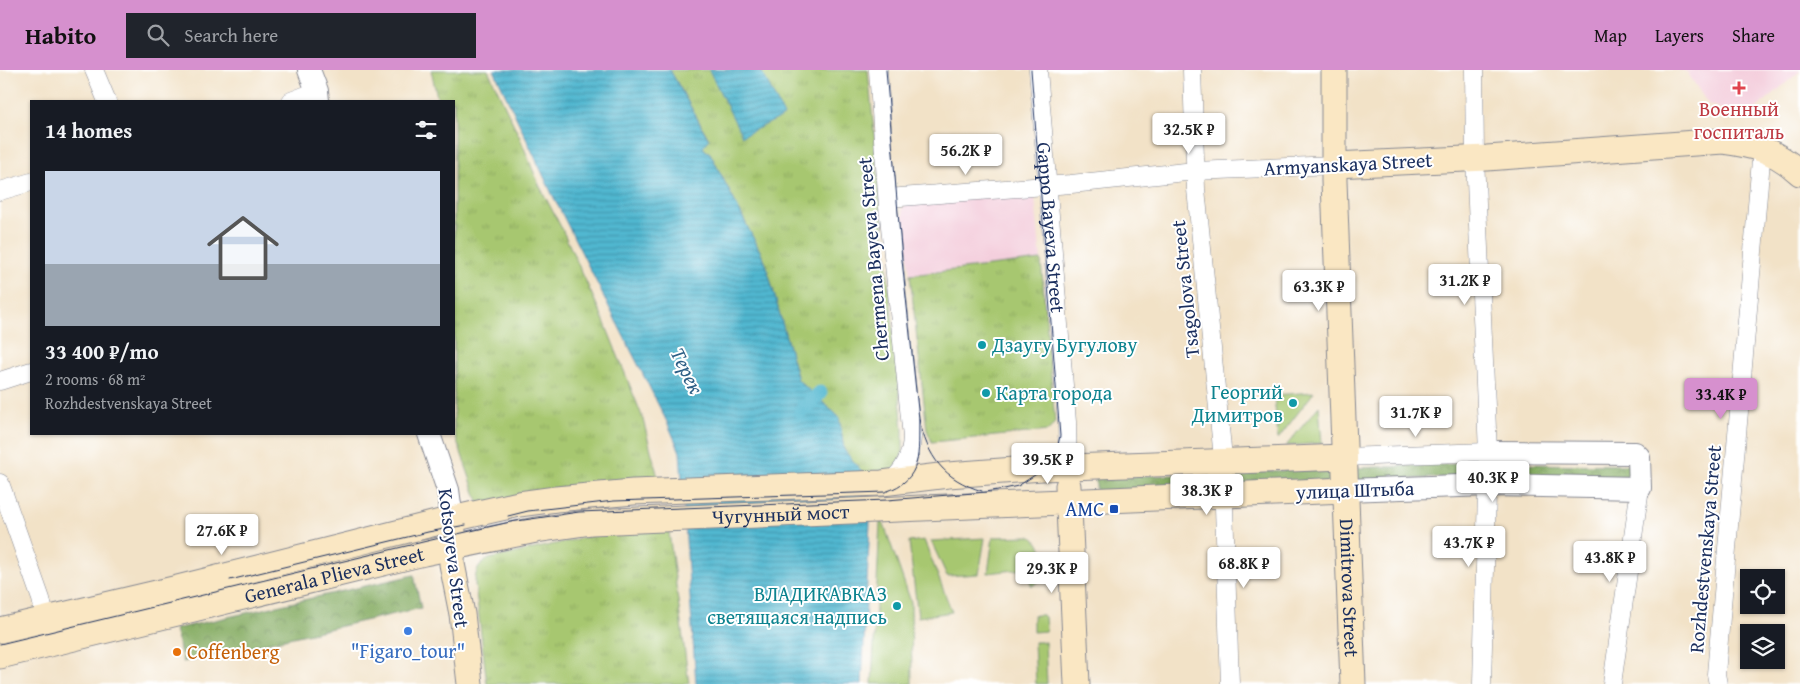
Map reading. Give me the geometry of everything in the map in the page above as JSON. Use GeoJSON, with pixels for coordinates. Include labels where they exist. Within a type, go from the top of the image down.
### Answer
{"type":"FeatureCollection","features":[{"type":"Feature","properties":{"kind":"main road","name":"Dimitrova Street"},"geometry":{"type":"LineString","coordinates":[[1334,70],[1334,165],[1353,684]]}},
{"type":"Feature","properties":{"kind":"main road","name":"Armyanskaya Street"},"geometry":{"type":"LineString","coordinates":[[1334,165],[1475,158],[1723,141],[1749,144],[1762,148],[1785,160],[1800,173]]}},
{"type":"Feature","properties":{"kind":"main road","name":"улица Штыба"},"geometry":{"type":"LineString","coordinates":[[1068,468],[1344,457]]}},
{"type":"Feature","properties":{"kind":"main road","name":"Чугунный мост"},"geometry":{"type":"LineString","coordinates":[[668,492],[886,482],[948,475],[1068,468]]}},
{"type":"Feature","properties":{"kind":"main road","name":"Gappo Bayeva Street"},"geometry":{"type":"LineString","coordinates":[[1068,468],[1067,502],[1077,684]]}},
{"type":"Feature","properties":{"kind":"main road","name":"улица Штыба"},"geometry":{"type":"LineString","coordinates":[[1067,502],[1345,490]]}},
{"type":"Feature","properties":{"kind":"main road","name":"Generala Plieva Street"},"geometry":{"type":"LineString","coordinates":[[0,630],[519,504],[596,494],[668,492]]}},
{"type":"Feature","properties":{"kind":"main road","name":"Чугунный мост"},"geometry":{"type":"LineString","coordinates":[[672,519],[1067,502]]}},
{"type":"Feature","properties":{"kind":"main road","name":"Kotsoyeva Street"},"geometry":{"type":"LineString","coordinates":[[452,519],[452,564],[462,614],[470,684]]}},
{"type":"Feature","properties":{"kind":"main road","name":"Generala Plieva Street"},"geometry":{"type":"LineString","coordinates":[[0,656],[424,553],[536,530],[592,522],[672,519]]}},
{"type":"Feature","properties":{"kind":"street"},"geometry":{"type":"LineString","coordinates":[[94,70],[107,100]]}},
{"type":"Feature","properties":{"kind":"street"},"geometry":{"type":"LineString","coordinates":[[296,100],[317,96],[310,70]]}},
{"type":"Feature","properties":{"kind":"street","name":"Chermena Bayeva Street"},"geometry":{"type":"LineString","coordinates":[[878,70],[911,445],[910,455],[902,472],[886,482]]}},
{"type":"Feature","properties":{"kind":"street","name":"Gappo Bayeva Street"},"geometry":{"type":"LineString","coordinates":[[1038,70],[1068,468]]}},
{"type":"Feature","properties":{"kind":"street","name":"Tsagolova Street"},"geometry":{"type":"LineString","coordinates":[[1192,70],[1195,171],[1223,462],[1230,684]]}},
{"type":"Feature","properties":{"kind":"street"},"geometry":{"type":"LineString","coordinates":[[1474,70],[1475,158],[1488,452],[1482,684]]}},
{"type":"Feature","properties":{"kind":"street","name":"Rozhdestvenskaya Street"},"geometry":{"type":"LineString","coordinates":[[1718,684],[1716,674],[1762,148]]}},
{"type":"Feature","properties":{"kind":"street","name":"Armyanskaya Street"},"geometry":{"type":"LineString","coordinates":[[888,198],[1048,186],[1195,171],[1334,165]]}},
{"type":"Feature","properties":{"kind":"street"},"geometry":{"type":"LineString","coordinates":[[0,191],[30,182]]}},
{"type":"Feature","properties":{"kind":"street"},"geometry":{"type":"LineString","coordinates":[[0,381],[30,371]]}},
{"type":"Feature","properties":{"kind":"street","name":"Kotsoyeva Street"},"geometry":{"type":"LineString","coordinates":[[429,435],[448,490],[452,519]]}},
{"type":"Feature","properties":{"kind":"street","name":"улица Штыба"},"geometry":{"type":"LineString","coordinates":[[1344,457],[1488,452],[1635,453],[1639,457],[1640,488],[1488,485],[1345,490]]}},
{"type":"Feature","properties":{"kind":"street"},"geometry":{"type":"LineString","coordinates":[[0,483],[41,599],[50,644]]}},
{"type":"Feature","properties":{"kind":"street"},"geometry":{"type":"LineString","coordinates":[[1612,684],[1640,488]]}},
{"type":"Feature","properties":{"kind":"shaded area","name":"Военный госпиталь"},"geometry":{"type":"Polygon","coordinates":[[[1677,70],[1800,71],[1745,118],[1708,104],[1687,72],[1677,70]]]}},
{"type":"Feature","properties":{"kind":"shaded area"},"geometry":{"type":"Polygon","coordinates":[[[1025,192],[1035,198],[1041,260],[910,275],[902,209],[909,201],[1025,192]]]}},
{"type":"Feature","properties":{"kind":"green space"},"geometry":{"type":"Polygon","coordinates":[[[431,70],[488,70],[520,138],[539,185],[562,229],[604,321],[642,416],[660,485],[479,504],[455,435],[455,100],[438,100],[431,70]]]}},
{"type":"Feature","properties":{"kind":"green space"},"geometry":{"type":"Polygon","coordinates":[[[670,70],[868,70],[903,430],[903,452],[894,472],[864,474],[844,450],[839,417],[798,380],[765,261],[710,153],[703,147],[709,139],[670,70]]]}},
{"type":"Feature","properties":{"kind":"green space"},"geometry":{"type":"Polygon","coordinates":[[[1041,260],[1055,422],[1048,431],[932,442],[927,430],[910,275],[1041,260]]]}},
{"type":"Feature","properties":{"kind":"green space"},"geometry":{"type":"Polygon","coordinates":[[[1314,392],[1278,439],[1274,395],[1314,392]]]}},
{"type":"Feature","properties":{"kind":"green space"},"geometry":{"type":"Polygon","coordinates":[[[1319,406],[1322,443],[1286,446],[1319,406]]]}},
{"type":"Feature","properties":{"kind":"green space"},"geometry":{"type":"Polygon","coordinates":[[[1482,463],[1483,476],[1355,481],[1355,468],[1482,463]]]}},
{"type":"Feature","properties":{"kind":"green space"},"geometry":{"type":"Polygon","coordinates":[[[1492,464],[1637,465],[1637,477],[1492,477],[1492,464]]]}},
{"type":"Feature","properties":{"kind":"green space"},"geometry":{"type":"Polygon","coordinates":[[[1341,469],[1342,483],[1234,487],[1233,472],[1341,469]]]}},
{"type":"Feature","properties":{"kind":"green space"},"geometry":{"type":"Polygon","coordinates":[[[1219,474],[1220,487],[1096,491],[1096,477],[1219,474]]]}},
{"type":"Feature","properties":{"kind":"green space"},"geometry":{"type":"Polygon","coordinates":[[[880,522],[883,522],[911,602],[912,684],[872,684],[880,522]]]}},
{"type":"Feature","properties":{"kind":"green space"},"geometry":{"type":"Polygon","coordinates":[[[668,525],[689,684],[487,684],[475,584],[477,572],[482,564],[489,559],[595,535],[668,525]]]}},
{"type":"Feature","properties":{"kind":"green space"},"geometry":{"type":"Polygon","coordinates":[[[1030,536],[1042,549],[1043,579],[1032,586],[1024,569],[988,573],[993,537],[1030,536]]]}},
{"type":"Feature","properties":{"kind":"green space"},"geometry":{"type":"Polygon","coordinates":[[[985,538],[979,574],[947,576],[931,541],[985,538]]]}},
{"type":"Feature","properties":{"kind":"green space"},"geometry":{"type":"Polygon","coordinates":[[[924,540],[952,612],[918,617],[909,542],[924,540]]]}},
{"type":"Feature","properties":{"kind":"green space"},"geometry":{"type":"Polygon","coordinates":[[[414,575],[421,608],[183,662],[175,629],[414,575]]]}},
{"type":"Feature","properties":{"kind":"green space"},"geometry":{"type":"Polygon","coordinates":[[[1036,615],[1045,617],[1046,631],[1033,632],[1033,617],[1036,615]]]}},
{"type":"Feature","properties":{"kind":"green space"},"geometry":{"type":"Polygon","coordinates":[[[1034,642],[1045,642],[1047,684],[1036,684],[1034,642]]]}},
{"type":"Feature","properties":{"kind":"water","name":"Терек"},"geometry":{"type":"Polygon","coordinates":[[[494,70],[670,70],[709,140],[703,147],[710,153],[765,261],[798,380],[839,417],[844,450],[864,474],[870,523],[862,684],[696,684],[680,452],[667,422],[552,194],[494,70]]]}},
{"type":"Feature","properties":{"kind":"water"},"geometry":{"type":"Polygon","coordinates":[[[709,70],[761,70],[784,116],[742,136],[709,70]]]}},
{"type":"Feature","properties":{"kind":"waterway"},"geometry":{"type":"LineString","coordinates":[[801,411],[820,393]]}},
{"type":"Feature","properties":{"kind":"tram line"},"geometry":{"type":"LineString","coordinates":[[886,70],[902,260],[919,419],[927,445],[939,465],[957,480],[982,491]]}},
{"type":"Feature","properties":{"kind":"tram line"},"geometry":{"type":"LineString","coordinates":[[0,644],[510,522],[579,512],[887,500],[986,492],[1018,486],[1041,471],[1057,449],[1060,436],[1031,70]]}},
{"type":"Feature","properties":{"kind":"tram line"},"geometry":{"type":"LineString","coordinates":[[508,516],[528,511],[614,501],[885,492],[898,487],[913,472],[918,454],[919,419]]}},
{"type":"Feature","properties":{"kind":"tram line"},"geometry":{"type":"LineString","coordinates":[[230,580],[428,532],[466,525]]}},
{"type":"Feature","properties":{"kind":"place","name":"Военный госпиталь"},"geometry":{"type":"Point","coordinates":[1739,88]}},
{"type":"Feature","properties":{"kind":"place","name":"Дзаугу Бугулову"},"geometry":{"type":"Point","coordinates":[982,345]}},
{"type":"Feature","properties":{"kind":"place","name":"Карта города"},"geometry":{"type":"Point","coordinates":[986,393]}},
{"type":"Feature","properties":{"kind":"place","name":"Георгий Димитров"},"geometry":{"type":"Point","coordinates":[1293,403]}},
{"type":"Feature","properties":{"kind":"place","name":"АМС"},"geometry":{"type":"Point","coordinates":[1114,509]}},
{"type":"Feature","properties":{"kind":"place","name":"ВЛАДИКАВКАЗ светящаяся надпись"},"geometry":{"type":"Point","coordinates":[897,606]}},
{"type":"Feature","properties":{"kind":"place","name":"\"Figaro_tour\""},"geometry":{"type":"Point","coordinates":[408,631]}},
{"type":"Feature","properties":{"kind":"place","name":"Coffenberg"},"geometry":{"type":"Point","coordinates":[177,652]}}]}
